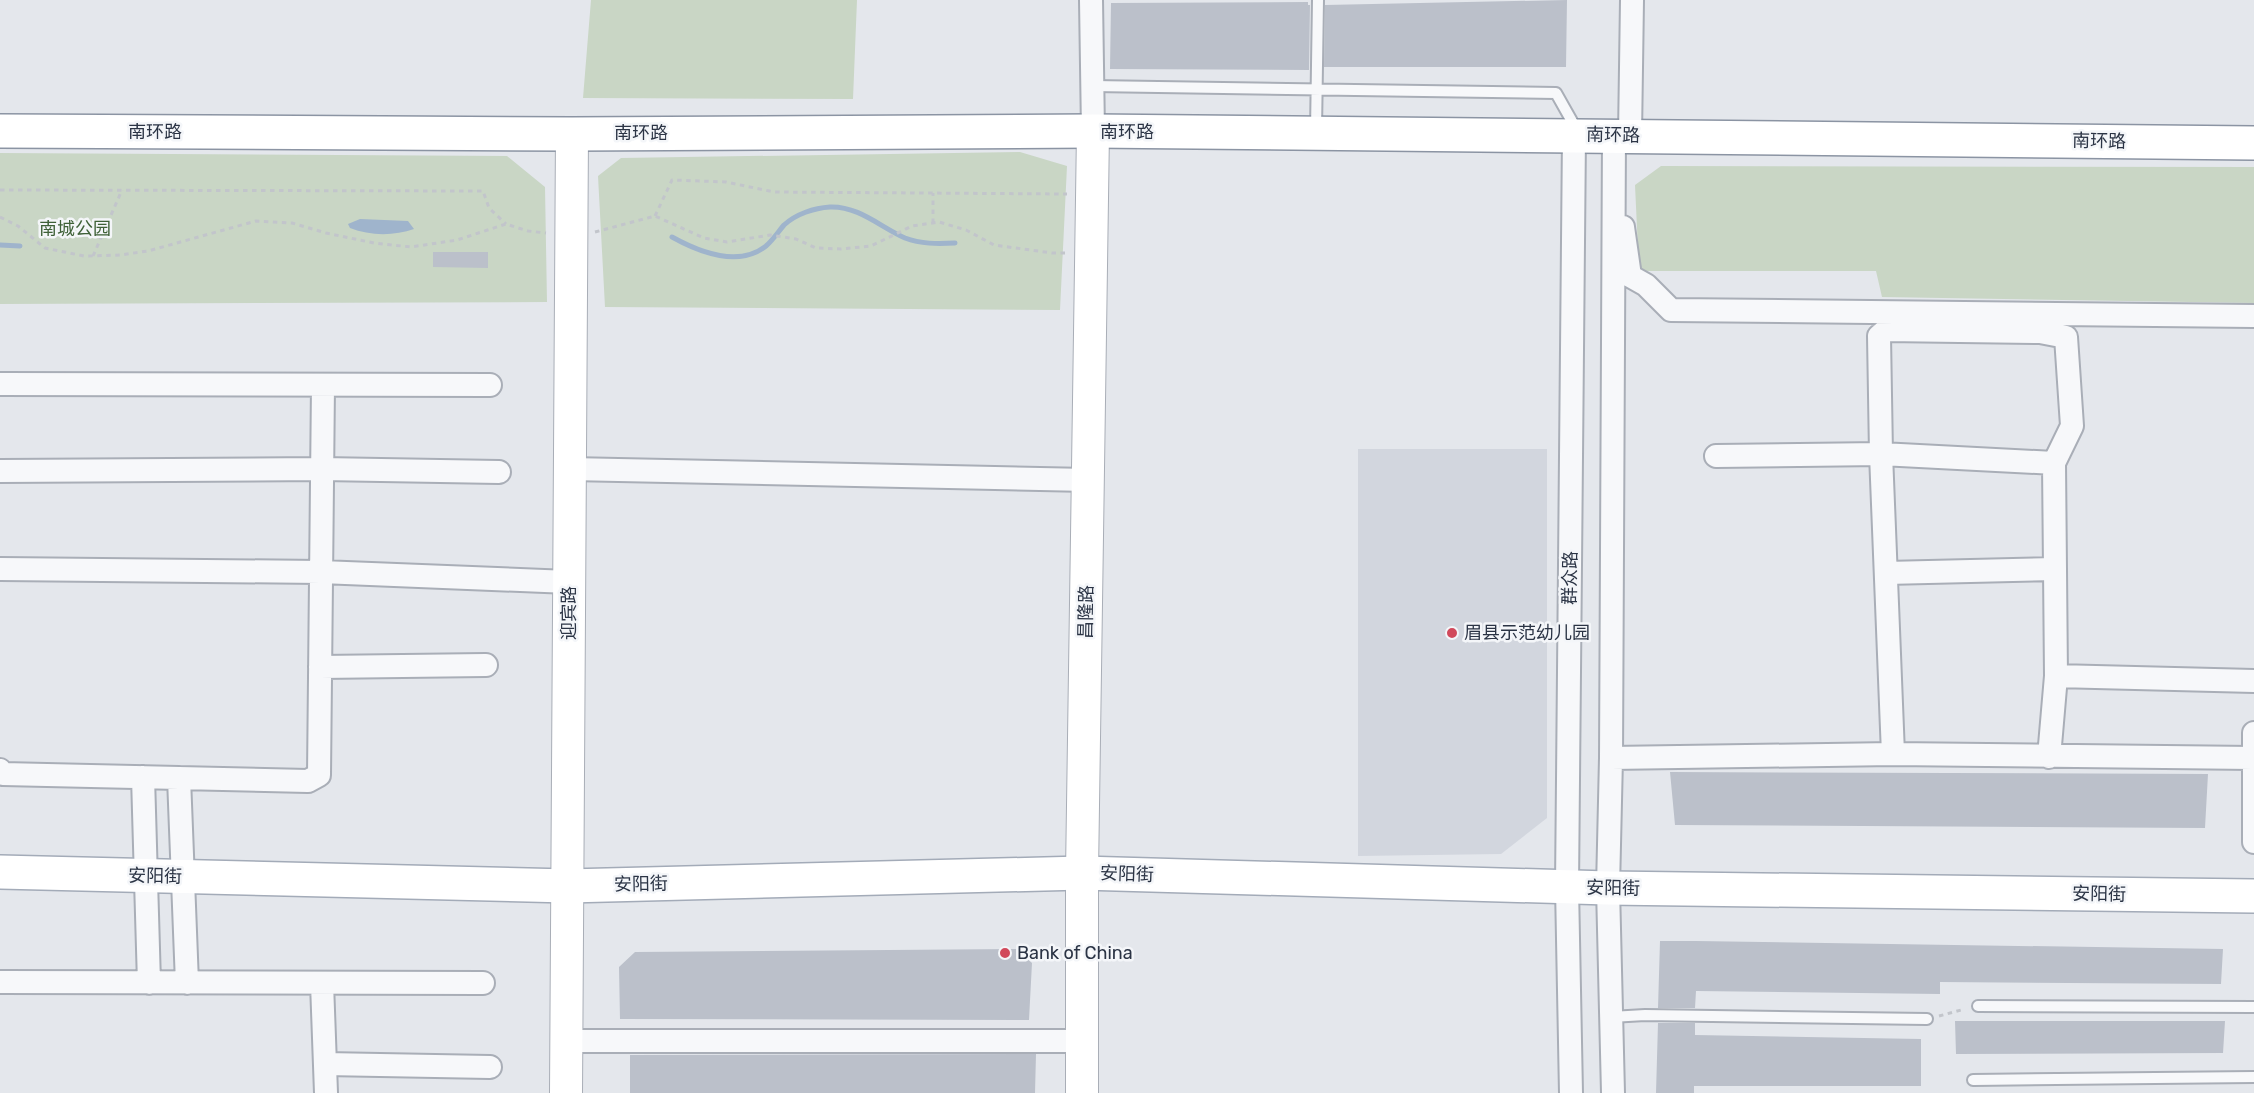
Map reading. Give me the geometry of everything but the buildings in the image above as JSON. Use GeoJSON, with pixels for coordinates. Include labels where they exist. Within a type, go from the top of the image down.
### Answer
{"type":"FeatureCollection","features":[{"type":"Feature","properties":{"kind":"main road","name":"南环路"},"geometry":{"type":"LineString","coordinates":[[0,131],[572,134],[1093,131],[2254,143]]}},
{"type":"Feature","properties":{"kind":"main road","name":"安阳街"},"geometry":{"type":"LineString","coordinates":[[0,872],[567,886],[1082,873],[1608,888],[2254,896]]}},
{"type":"Feature","properties":{"kind":"street"},"geometry":{"type":"LineString","coordinates":[[1091,0],[1093,131]]}},
{"type":"Feature","properties":{"kind":"street"},"geometry":{"type":"LineString","coordinates":[[1613,1093],[1608,888],[1611,758],[1612,195],[1622,135],[1632,0]]}},
{"type":"Feature","properties":{"kind":"street","name":"昌隆路"},"geometry":{"type":"LineString","coordinates":[[1082,1093],[1082,873],[1093,131]]}},
{"type":"Feature","properties":{"kind":"street","name":"迎宾路"},"geometry":{"type":"LineString","coordinates":[[566,1093],[572,134]]}},
{"type":"Feature","properties":{"kind":"street","name":"群众路"},"geometry":{"type":"LineString","coordinates":[[1571,1093],[1567,887],[1577,135]]}},
{"type":"Feature","properties":{"kind":"street"},"geometry":{"type":"LineString","coordinates":[[1612,195],[1619,201],[1630,276],[1646,285],[1671,310],[2254,316]]}},
{"type":"Feature","properties":{"kind":"street"},"geometry":{"type":"LineString","coordinates":[[1893,754],[1881,454],[1880,336],[1886,330],[2040,332],[2066,337],[2072,426],[2054,463],[2056,676],[2049,757]]}},
{"type":"Feature","properties":{"kind":"street"},"geometry":{"type":"LineString","coordinates":[[0,384],[490,385]]}},
{"type":"Feature","properties":{"kind":"street"},"geometry":{"type":"LineString","coordinates":[[0,770],[3,774],[308,781],[319,775],[323,385]]}},
{"type":"Feature","properties":{"kind":"street"},"geometry":{"type":"LineString","coordinates":[[1716,456],[1881,454],[2054,463]]}},
{"type":"Feature","properties":{"kind":"street"},"geometry":{"type":"LineString","coordinates":[[0,471],[322,469],[499,471]]}},
{"type":"Feature","properties":{"kind":"street"},"geometry":{"type":"LineString","coordinates":[[570,470],[1088,480]]}},
{"type":"Feature","properties":{"kind":"street"},"geometry":{"type":"LineString","coordinates":[[0,569],[321,572],[569,582]]}},
{"type":"Feature","properties":{"kind":"street"},"geometry":{"type":"LineString","coordinates":[[1886,573],[2055,569]]}},
{"type":"Feature","properties":{"kind":"street"},"geometry":{"type":"LineString","coordinates":[[320,667],[486,665]]}},
{"type":"Feature","properties":{"kind":"street"},"geometry":{"type":"LineString","coordinates":[[2056,676],[2254,681]]}},
{"type":"Feature","properties":{"kind":"street"},"geometry":{"type":"LineString","coordinates":[[2254,733],[2254,842]]}},
{"type":"Feature","properties":{"kind":"street"},"geometry":{"type":"LineString","coordinates":[[1611,758],[1893,754],[2253,758]]}},
{"type":"Feature","properties":{"kind":"street"},"geometry":{"type":"LineString","coordinates":[[143,777],[149,983]]}},
{"type":"Feature","properties":{"kind":"street"},"geometry":{"type":"LineString","coordinates":[[179,778],[187,983]]}},
{"type":"Feature","properties":{"kind":"street"},"geometry":{"type":"LineString","coordinates":[[0,982],[483,983]]}},
{"type":"Feature","properties":{"kind":"street"},"geometry":{"type":"LineString","coordinates":[[322,983],[326,1093]]}},
{"type":"Feature","properties":{"kind":"street"},"geometry":{"type":"LineString","coordinates":[[566,1041],[1082,1041]]}},
{"type":"Feature","properties":{"kind":"street"},"geometry":{"type":"LineString","coordinates":[[325,1064],[490,1067]]}},
{"type":"Feature","properties":{"kind":"lane"},"geometry":{"type":"LineString","coordinates":[[1316,133],[1318,0]]}},
{"type":"Feature","properties":{"kind":"lane"},"geometry":{"type":"LineString","coordinates":[[1093,86],[1556,93],[1577,135]]}},
{"type":"Feature","properties":{"kind":"lane"},"geometry":{"type":"LineString","coordinates":[[1978,1006],[2254,1007]]}},
{"type":"Feature","properties":{"kind":"lane"},"geometry":{"type":"LineString","coordinates":[[1611,1017],[1645,1015],[1927,1019]]}},
{"type":"Feature","properties":{"kind":"lane"},"geometry":{"type":"LineString","coordinates":[[1973,1080],[2254,1077]]}},
{"type":"Feature","properties":{"kind":"path"},"geometry":{"type":"LineString","coordinates":[[655,216],[672,180],[726,182],[774,192],[1092,194]]}},
{"type":"Feature","properties":{"kind":"path"},"geometry":{"type":"LineString","coordinates":[[0,190],[483,191],[489,208],[506,224],[528,231],[571,235],[595,232],[655,216],[704,238],[727,242],[770,235],[789,238],[816,248],[842,249],[871,246],[910,227],[939,222],[966,230],[993,245],[1052,253],[1091,252]]}},
{"type":"Feature","properties":{"kind":"path"},"geometry":{"type":"LineString","coordinates":[[93,256],[122,190]]}},
{"type":"Feature","properties":{"kind":"path"},"geometry":{"type":"LineString","coordinates":[[933,194],[933,223]]}},
{"type":"Feature","properties":{"kind":"path"},"geometry":{"type":"LineString","coordinates":[[0,217],[18,226],[45,248],[93,256],[148,251],[256,221],[292,223],[374,243],[411,247],[457,240],[506,224]]}},
{"type":"Feature","properties":{"kind":"path"},"geometry":{"type":"LineString","coordinates":[[1927,1019],[1978,1006]]}},
{"type":"Feature","properties":{"kind":"shaded area","name":"眉县示范幼儿园"},"geometry":{"type":"Polygon","coordinates":[[[1358,449],[1547,449],[1547,818],[1501,854],[1358,856],[1358,449]]]}},
{"type":"Feature","properties":{"kind":"green space"},"geometry":{"type":"Polygon","coordinates":[[[591,0],[857,0],[853,99],[583,98],[591,0]]]}},
{"type":"Feature","properties":{"kind":"green space"},"geometry":{"type":"Polygon","coordinates":[[[1020,152],[1067,166],[1060,310],[605,307],[598,176],[621,158],[1020,152]]]}},
{"type":"Feature","properties":{"kind":"green space","name":"南城公园"},"geometry":{"type":"Polygon","coordinates":[[[0,153],[507,156],[545,187],[547,302],[0,304],[0,153]]]}},
{"type":"Feature","properties":{"kind":"green space"},"geometry":{"type":"Polygon","coordinates":[[[1661,166],[2254,167],[2254,303],[1882,297],[1876,271],[1639,271],[1635,185],[1661,166]]]}},
{"type":"Feature","properties":{"kind":"water"},"geometry":{"type":"Polygon","coordinates":[[[360,219],[408,221],[414,229],[382,234],[366,233],[350,228],[348,224],[360,219]]]}},
{"type":"Feature","properties":{"kind":"waterway"},"geometry":{"type":"LineString","coordinates":[[672,237],[706,252],[731,257],[743,256],[755,253],[766,246],[784,225],[794,218],[812,210],[830,207],[860,213],[911,240],[955,243]]}},
{"type":"Feature","properties":{"kind":"waterway"},"geometry":{"type":"LineString","coordinates":[[0,245],[20,246]]}},
{"type":"Feature","properties":{"kind":"place","name":"眉县示范幼儿园"},"geometry":{"type":"Point","coordinates":[1452,633]}},
{"type":"Feature","properties":{"kind":"place","name":"Bank of China"},"geometry":{"type":"Point","coordinates":[1005,953]}}]}
